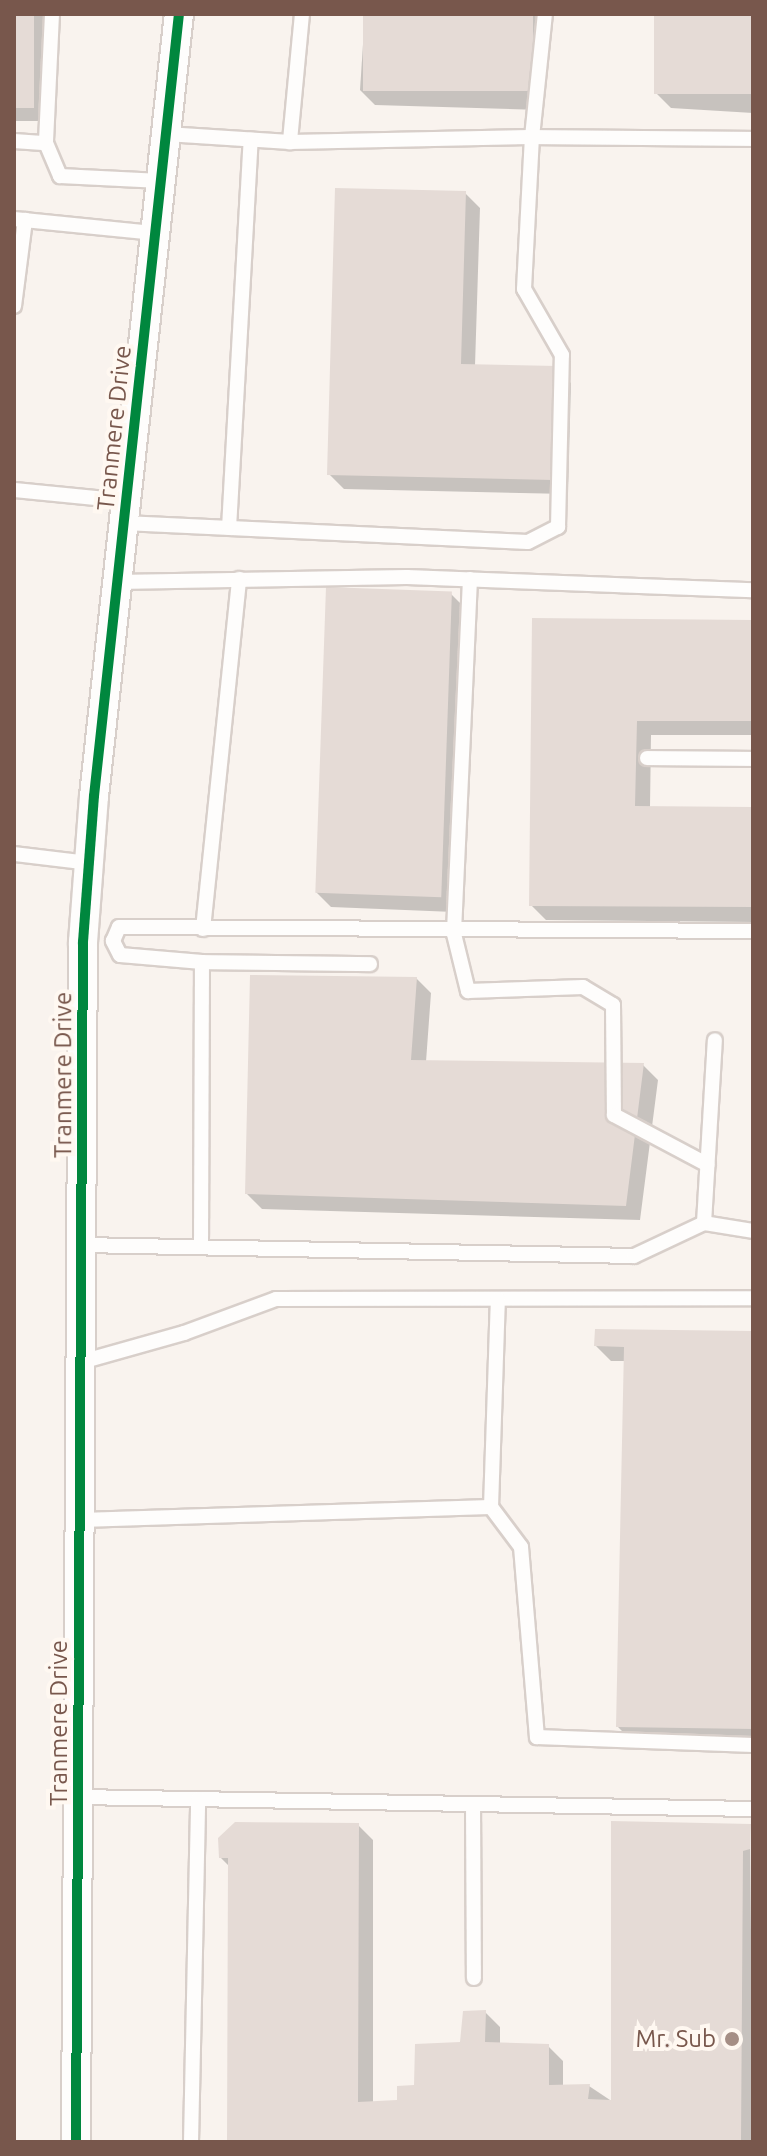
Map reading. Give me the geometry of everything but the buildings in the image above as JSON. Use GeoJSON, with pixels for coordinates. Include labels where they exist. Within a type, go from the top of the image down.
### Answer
{"type":"FeatureCollection","features":[{"type":"Feature","properties":{"kind":"street","name":"Tranmere Drive"},"geometry":{"type":"LineString","coordinates":[[76,2142],[83,942],[117,582],[179,14]]}},
{"type":"Feature","properties":{"kind":"lane"},"geometry":{"type":"LineString","coordinates":[[52,14],[46,143],[60,176],[161,181]]}},
{"type":"Feature","properties":{"kind":"lane"},"geometry":{"type":"LineString","coordinates":[[290,142],[302,14]]}},
{"type":"Feature","properties":{"kind":"lane"},"geometry":{"type":"LineString","coordinates":[[14,490],[229,528],[528,542],[558,527],[562,355],[524,289],[532,137],[545,14]]}},
{"type":"Feature","properties":{"kind":"lane"},"geometry":{"type":"LineString","coordinates":[[166,134],[290,142],[532,137],[753,139]]}},
{"type":"Feature","properties":{"kind":"lane"},"geometry":{"type":"LineString","coordinates":[[229,528],[251,140]]}},
{"type":"Feature","properties":{"kind":"lane"},"geometry":{"type":"LineString","coordinates":[[14,141],[46,143]]}},
{"type":"Feature","properties":{"kind":"lane"},"geometry":{"type":"LineString","coordinates":[[14,306],[19,219],[155,233]]}},
{"type":"Feature","properties":{"kind":"lane"},"geometry":{"type":"LineString","coordinates":[[203,929],[239,579]]}},
{"type":"Feature","properties":{"kind":"lane"},"geometry":{"type":"LineString","coordinates":[[117,582],[470,579],[753,590]]}},
{"type":"Feature","properties":{"kind":"lane"},"geometry":{"type":"LineString","coordinates":[[470,579],[455,927],[468,991],[583,987],[613,1005],[614,1115],[708,1165]]}},
{"type":"Feature","properties":{"kind":"lane"},"geometry":{"type":"LineString","coordinates":[[647,758],[753,759]]}},
{"type":"Feature","properties":{"kind":"lane"},"geometry":{"type":"LineString","coordinates":[[14,854],[89,863]]}},
{"type":"Feature","properties":{"kind":"lane"},"geometry":{"type":"LineString","coordinates":[[370,964],[202,962],[120,955],[113,941],[119,927],[753,931]]}},
{"type":"Feature","properties":{"kind":"lane"},"geometry":{"type":"LineString","coordinates":[[83,942],[113,941]]}},
{"type":"Feature","properties":{"kind":"lane"},"geometry":{"type":"LineString","coordinates":[[201,1247],[202,962]]}},
{"type":"Feature","properties":{"kind":"lane"},"geometry":{"type":"LineString","coordinates":[[704,1223],[715,1040]]}},
{"type":"Feature","properties":{"kind":"lane"},"geometry":{"type":"LineString","coordinates":[[82,1245],[634,1256],[704,1223],[753,1231]]}},
{"type":"Feature","properties":{"kind":"lane"},"geometry":{"type":"LineString","coordinates":[[81,1362],[184,1333],[276,1299],[753,1298]]}},
{"type":"Feature","properties":{"kind":"lane"},"geometry":{"type":"LineString","coordinates":[[498,1299],[491,1507],[521,1547],[537,1737],[753,1745]]}},
{"type":"Feature","properties":{"kind":"lane"},"geometry":{"type":"LineString","coordinates":[[80,1520],[491,1507]]}},
{"type":"Feature","properties":{"kind":"lane"},"geometry":{"type":"LineString","coordinates":[[78,1797],[753,1809]]}},
{"type":"Feature","properties":{"kind":"lane"},"geometry":{"type":"LineString","coordinates":[[191,2142],[198,1799]]}},
{"type":"Feature","properties":{"kind":"lane"},"geometry":{"type":"LineString","coordinates":[[473,1804],[474,1978]]}},
{"type":"Feature","properties":{"kind":"cycle path"},"geometry":{"type":"LineString","coordinates":[[76,2142],[83,942],[94,796],[179,14]]}},
{"type":"Feature","properties":{"kind":"place","name":"Mr. Sub"},"geometry":{"type":"Point","coordinates":[732,2039]}}]}
